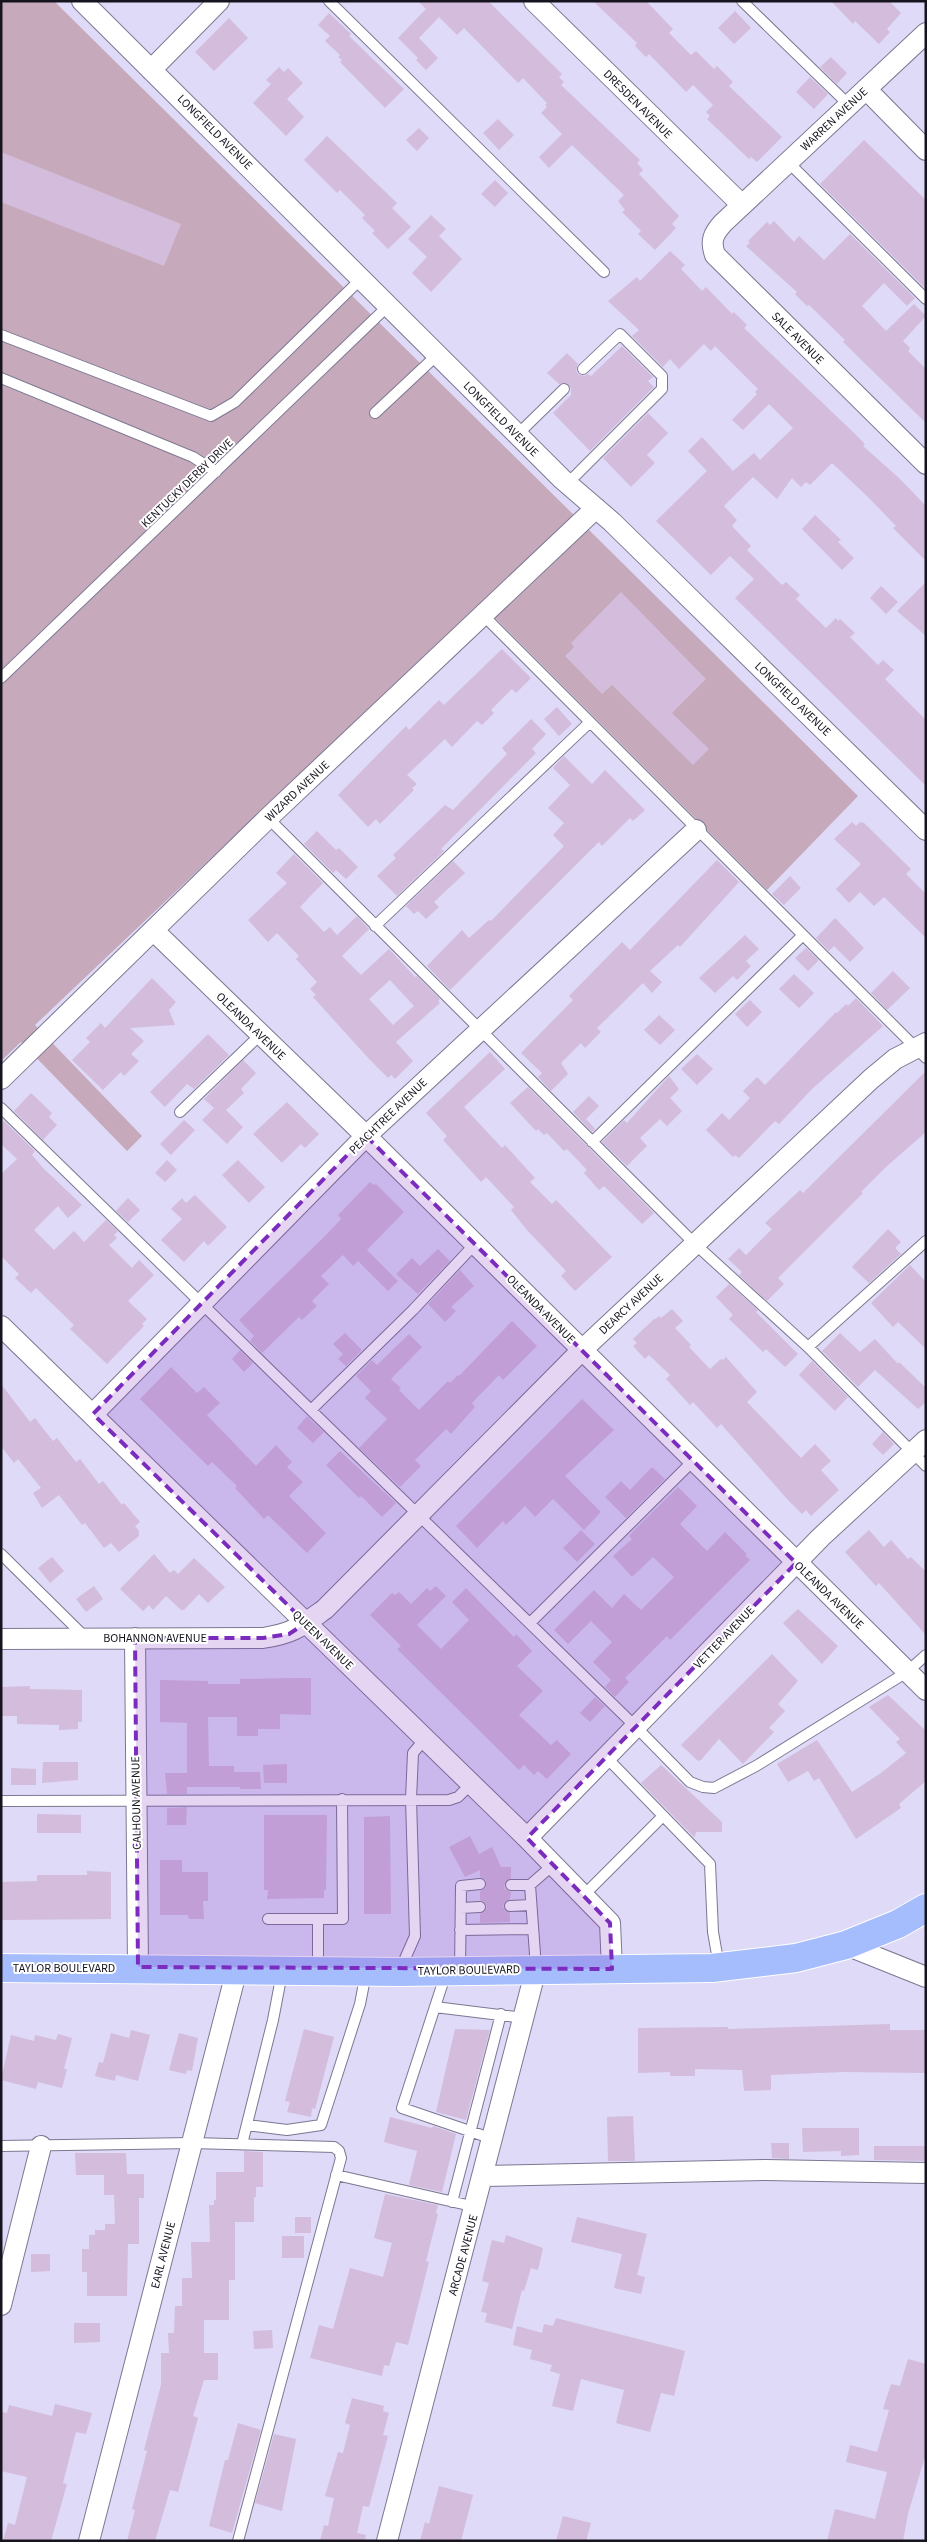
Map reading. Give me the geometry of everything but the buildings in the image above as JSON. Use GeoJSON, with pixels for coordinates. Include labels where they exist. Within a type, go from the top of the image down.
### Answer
{"type":"FeatureCollection","features":[{"type":"Feature","properties":{"kind":"main road","name":"TAYLOR BOULEVARD"},"geometry":{"type":"LineString","coordinates":[[1,1968],[138,1967],[399,1972],[719,1967],[796,1958],[846,1945],[898,1924],[926,1908]]}},
{"type":"Feature","properties":{"kind":"street","name":"LONGFIELD AVENUE"},"geometry":{"type":"LineString","coordinates":[[82,1],[362,278],[517,435],[567,484],[596,508],[926,830]]}},
{"type":"Feature","properties":{"kind":"street"},"geometry":{"type":"LineString","coordinates":[[151,70],[219,1]]}},
{"type":"Feature","properties":{"kind":"street","name":"DRESDEN AVENUE"},"geometry":{"type":"LineString","coordinates":[[534,1],[742,206]]}},
{"type":"Feature","properties":{"kind":"street","name":"WARREN AVENUE"},"geometry":{"type":"LineString","coordinates":[[742,206],[926,33]]}},
{"type":"Feature","properties":{"kind":"street"},"geometry":{"type":"LineString","coordinates":[[866,89],[926,150]]}},
{"type":"Feature","properties":{"kind":"street","name":"SALE AVENUE"},"geometry":{"type":"LineString","coordinates":[[742,206],[714,234],[712,247],[715,255],[926,464]]}},
{"type":"Feature","properties":{"kind":"street","name":"WIZARD AVENUE"},"geometry":{"type":"LineString","coordinates":[[1,1078],[154,932],[268,818],[596,508]]}},
{"type":"Feature","properties":{"kind":"street","name":"PEACHTREE AVENUE"},"geometry":{"type":"LineString","coordinates":[[93,1414],[366,1136],[696,830]]}},
{"type":"Feature","properties":{"kind":"street","name":"OLEANDA AVENUE"},"geometry":{"type":"LineString","coordinates":[[154,932],[366,1136],[926,1690]]}},
{"type":"Feature","properties":{"kind":"street","name":"DEARCY AVENUE"},"geometry":{"type":"LineString","coordinates":[[306,1623],[325,1609],[582,1350],[871,1079],[895,1059],[922,1049]]}},
{"type":"Feature","properties":{"kind":"street","name":"QUEEN AVENUE"},"geometry":{"type":"LineString","coordinates":[[1,1326],[527,1838],[610,1923],[612,1969]]}},
{"type":"Feature","properties":{"kind":"street","name":"VETTER AVENUE"},"geometry":{"type":"LineString","coordinates":[[527,1838],[821,1537],[921,1453]]}},
{"type":"Feature","properties":{"kind":"street","name":"BOHANNON AVENUE"},"geometry":{"type":"LineString","coordinates":[[1,1639],[263,1638],[289,1634],[306,1623]]}},
{"type":"Feature","properties":{"kind":"street","name":"CALHOUN AVENUE"},"geometry":{"type":"LineString","coordinates":[[135,1638],[138,1967]]}},
{"type":"Feature","properties":{"kind":"street"},"geometry":{"type":"LineString","coordinates":[[846,1945],[926,1977]]}},
{"type":"Feature","properties":{"kind":"street","name":"EARL AVENUE"},"geometry":{"type":"LineString","coordinates":[[89,2541],[237,1969]]}},
{"type":"Feature","properties":{"kind":"street","name":"ARCADE AVENUE"},"geometry":{"type":"LineString","coordinates":[[388,2541],[476,2207],[536,1969]]}},
{"type":"Feature","properties":{"kind":"street"},"geometry":{"type":"LineString","coordinates":[[1,2304],[41,2146]]}},
{"type":"Feature","properties":{"kind":"street"},"geometry":{"type":"LineString","coordinates":[[484,2176],[766,2170],[926,2173]]}},
{"type":"Feature","properties":{"kind":"lane"},"geometry":{"type":"LineString","coordinates":[[329,1],[604,272]]}},
{"type":"Feature","properties":{"kind":"lane"},"geometry":{"type":"LineString","coordinates":[[742,1],[849,105]]}},
{"type":"Feature","properties":{"kind":"lane"},"geometry":{"type":"LineString","coordinates":[[788,162],[926,299]]}},
{"type":"Feature","properties":{"kind":"lane"},"geometry":{"type":"LineString","coordinates":[[1,335],[211,416],[235,402],[362,278]]}},
{"type":"Feature","properties":{"kind":"lane","name":"KENTUCKY DERBY DRIVE"},"geometry":{"type":"LineString","coordinates":[[1,678],[389,305]]}},
{"type":"Feature","properties":{"kind":"lane"},"geometry":{"type":"LineString","coordinates":[[567,484],[662,389],[662,376],[620,334],[584,369]]}},
{"type":"Feature","properties":{"kind":"lane"},"geometry":{"type":"LineString","coordinates":[[375,413],[437,355]]}},
{"type":"Feature","properties":{"kind":"lane"},"geometry":{"type":"LineString","coordinates":[[1,378],[193,456],[216,472]]}},
{"type":"Feature","properties":{"kind":"lane"},"geometry":{"type":"LineString","coordinates":[[517,435],[564,389]]}},
{"type":"Feature","properties":{"kind":"lane"},"geometry":{"type":"LineString","coordinates":[[484,615],[588,723],[802,936],[922,1049]]}},
{"type":"Feature","properties":{"kind":"lane"},"geometry":{"type":"LineString","coordinates":[[375,926],[588,723]]}},
{"type":"Feature","properties":{"kind":"lane"},"geometry":{"type":"LineString","coordinates":[[268,818],[695,1244],[921,1453]]}},
{"type":"Feature","properties":{"kind":"lane"},"geometry":{"type":"LineString","coordinates":[[592,1142],[802,936]]}},
{"type":"Feature","properties":{"kind":"lane"},"geometry":{"type":"LineString","coordinates":[[180,1112],[260,1035]]}},
{"type":"Feature","properties":{"kind":"lane"},"geometry":{"type":"LineString","coordinates":[[1,1108],[200,1304],[636,1726],[690,1782],[703,1787],[714,1788],[756,1766],[907,1672],[926,1654]]}},
{"type":"Feature","properties":{"kind":"lane"},"geometry":{"type":"LineString","coordinates":[[808,1347],[926,1241]]}},
{"type":"Feature","properties":{"kind":"lane"},"geometry":{"type":"LineString","coordinates":[[311,1410],[413,1310],[475,1244]]}},
{"type":"Feature","properties":{"kind":"lane"},"geometry":{"type":"LineString","coordinates":[[530,1623],[694,1460]]}},
{"type":"Feature","properties":{"kind":"lane"},"geometry":{"type":"LineString","coordinates":[[1,1554],[86,1638]]}},
{"type":"Feature","properties":{"kind":"lane"},"geometry":{"type":"LineString","coordinates":[[399,1972],[415,1936],[411,1799],[413,1753],[425,1739]]}},
{"type":"Feature","properties":{"kind":"lane"},"geometry":{"type":"LineString","coordinates":[[606,1757],[662,1817],[710,1864],[713,1932],[719,1967]]}},
{"type":"Feature","properties":{"kind":"lane"},"geometry":{"type":"LineString","coordinates":[[1,1801],[449,1800],[458,1797],[471,1784]]}},
{"type":"Feature","properties":{"kind":"lane"},"geometry":{"type":"LineString","coordinates":[[268,1919],[343,1919],[342,1799]]}},
{"type":"Feature","properties":{"kind":"lane"},"geometry":{"type":"LineString","coordinates":[[583,1896],[662,1817]]}},
{"type":"Feature","properties":{"kind":"lane"},"geometry":{"type":"LineString","coordinates":[[511,1885],[530,1885],[553,1865]]}},
{"type":"Feature","properties":{"kind":"lane"},"geometry":{"type":"LineString","coordinates":[[480,1884],[461,1886],[460,1930],[453,1970],[434,2007],[402,2108],[493,2139]]}},
{"type":"Feature","properties":{"kind":"lane"},"geometry":{"type":"LineString","coordinates":[[530,1885],[536,1969]]}},
{"type":"Feature","properties":{"kind":"lane"},"geometry":{"type":"LineString","coordinates":[[510,1906],[531,1905]]}},
{"type":"Feature","properties":{"kind":"lane"},"geometry":{"type":"LineString","coordinates":[[460,1908],[480,1907]]}},
{"type":"Feature","properties":{"kind":"lane"},"geometry":{"type":"LineString","coordinates":[[318,1919],[318,1970]]}},
{"type":"Feature","properties":{"kind":"lane"},"geometry":{"type":"LineString","coordinates":[[460,1930],[533,1929]]}},
{"type":"Feature","properties":{"kind":"lane"},"geometry":{"type":"LineString","coordinates":[[242,2144],[274,2020],[282,1970]]}},
{"type":"Feature","properties":{"kind":"lane"},"geometry":{"type":"LineString","coordinates":[[247,2125],[287,2130],[321,2126],[351,2033],[366,1970]]}},
{"type":"Feature","properties":{"kind":"lane"},"geometry":{"type":"LineString","coordinates":[[434,2007],[524,2018]]}},
{"type":"Feature","properties":{"kind":"lane"},"geometry":{"type":"LineString","coordinates":[[452,2202],[501,2014]]}},
{"type":"Feature","properties":{"kind":"lane"},"geometry":{"type":"LineString","coordinates":[[1,2146],[192,2143],[334,2147],[341,2158],[238,2541]]}},
{"type":"Feature","properties":{"kind":"lane"},"geometry":{"type":"LineString","coordinates":[[336,2175],[476,2207]]}},
{"type":"Feature","properties":{"kind":"highlighted area"},"geometry":{"type":"Polygon","coordinates":[[[366,1136],[796,1563],[527,1838],[610,1923],[612,1969],[138,1967],[135,1638],[263,1638],[289,1634],[306,1623],[93,1414],[366,1136]]]}},
{"type":"Feature","properties":{"kind":"shaded area"},"geometry":{"type":"Polygon","coordinates":[[[1,1],[54,1],[858,796],[767,890],[480,603],[35,1025],[142,1136],[127,1151],[21,1042],[1,1061],[1,1]]]}}]}
